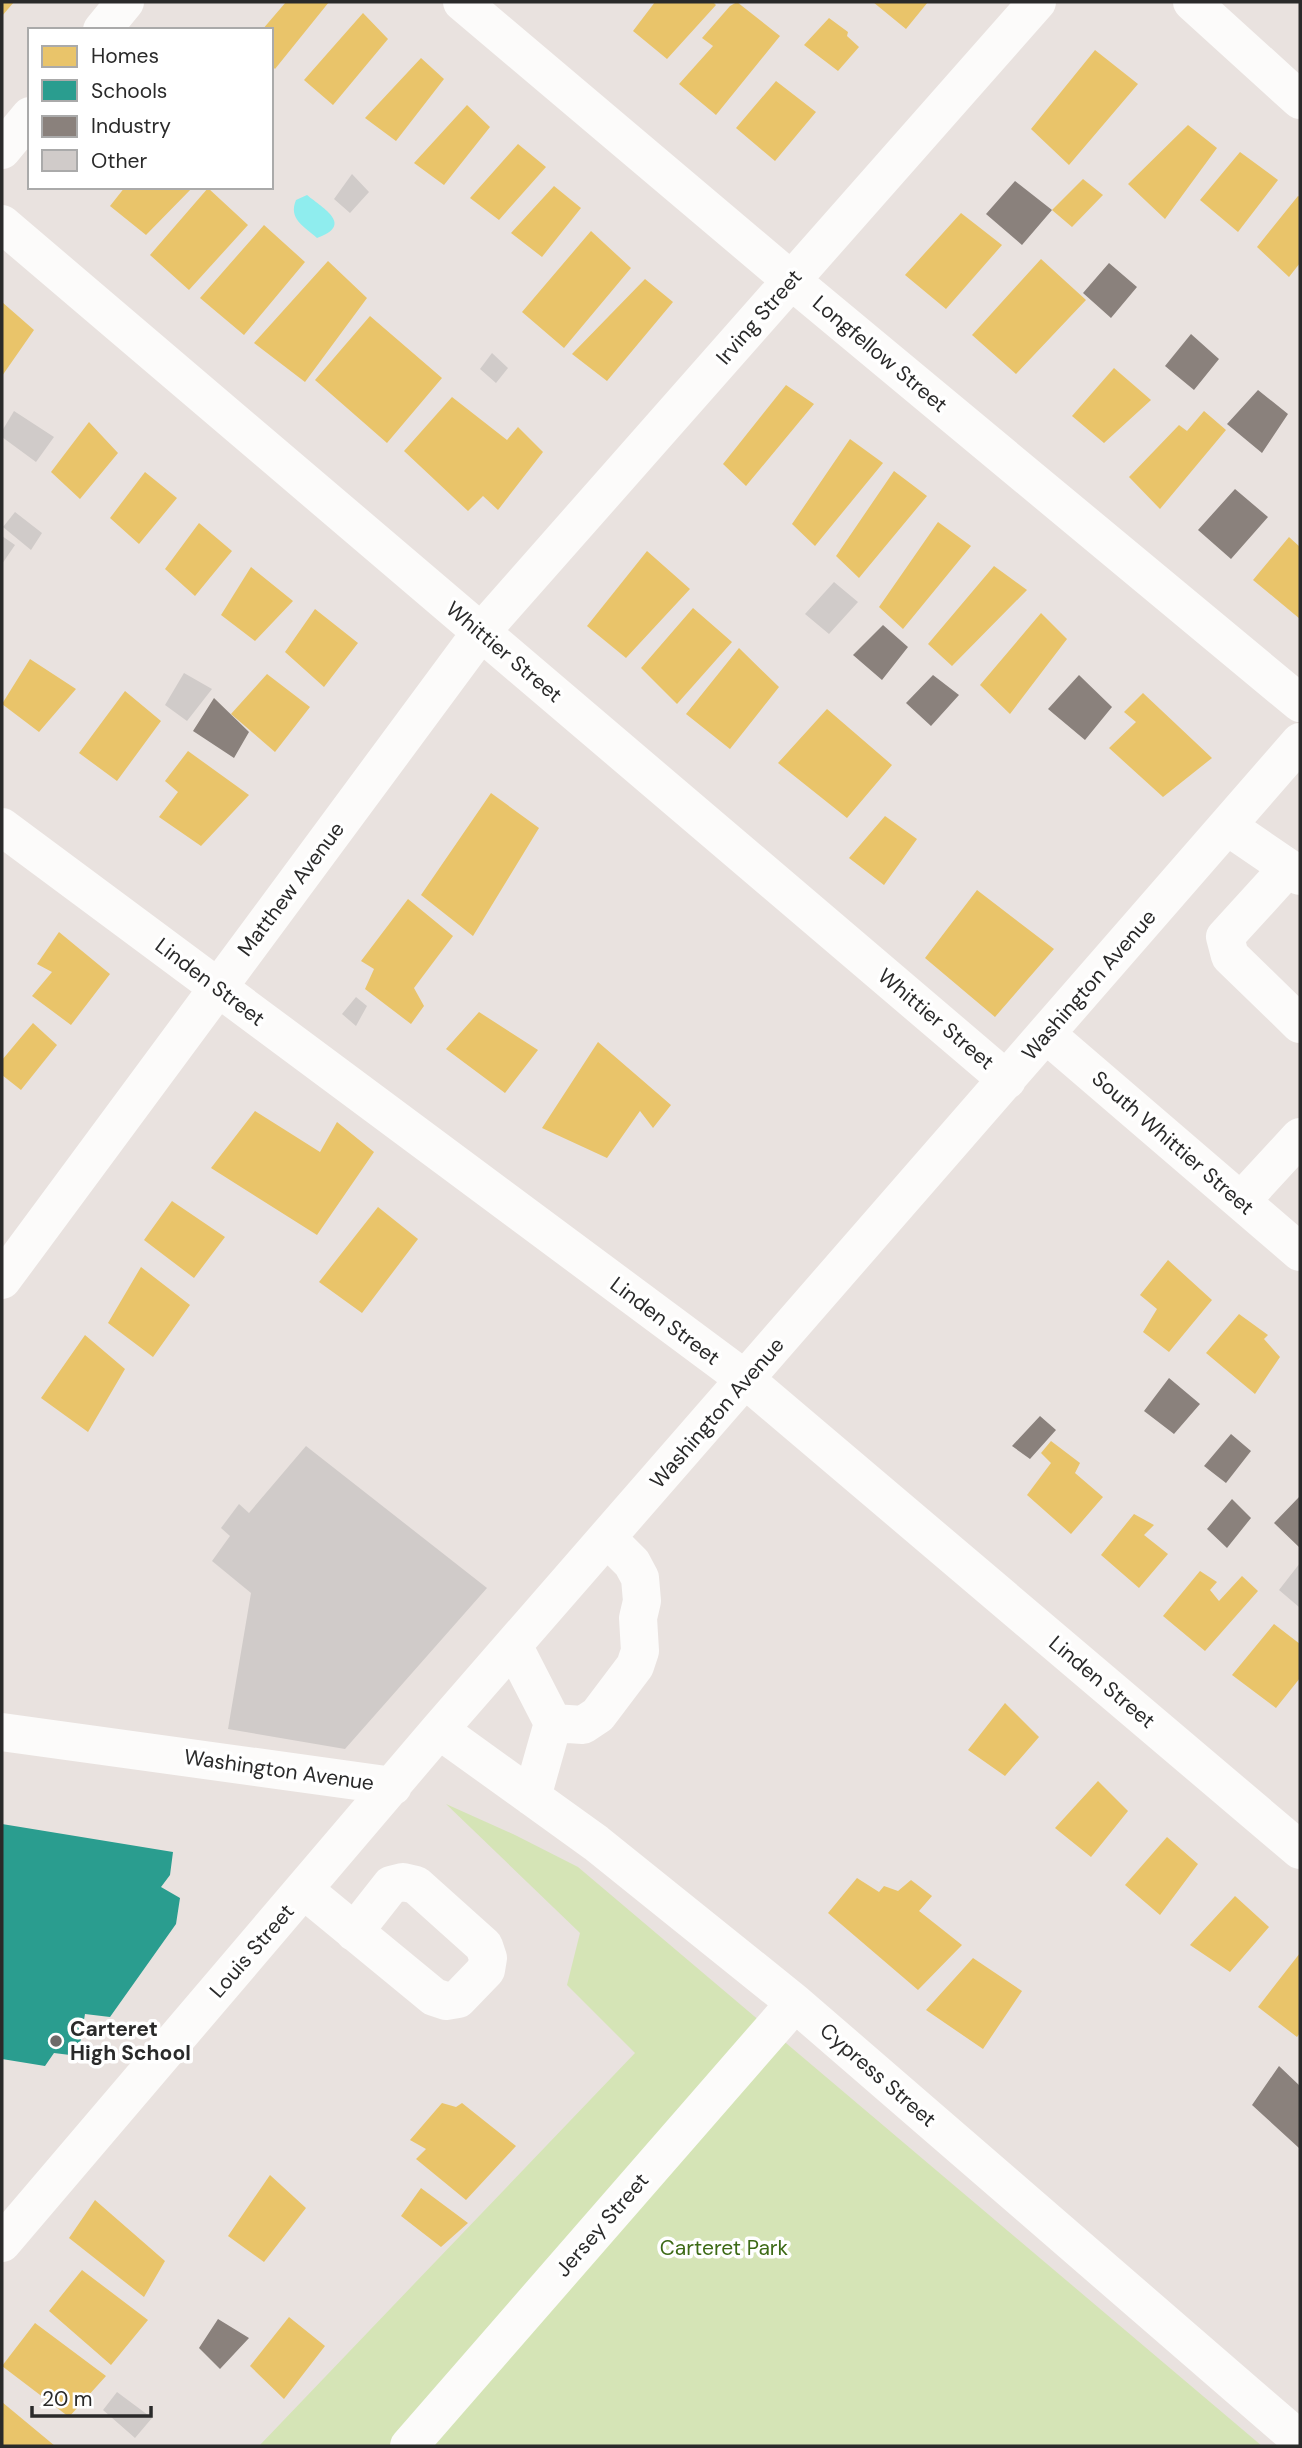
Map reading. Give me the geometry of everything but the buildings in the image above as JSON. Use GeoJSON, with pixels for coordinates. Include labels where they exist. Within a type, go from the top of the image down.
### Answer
{"type":"FeatureCollection","features":[{"type":"Feature","properties":{"kind":"street"},"geometry":{"type":"LineString","coordinates":[[104,28],[125,2]]}},
{"type":"Feature","properties":{"kind":"street","name":"Longfellow Street"},"geometry":{"type":"LineString","coordinates":[[461,2],[792,281],[1300,702]]}},
{"type":"Feature","properties":{"kind":"street","name":"Irving Street"},"geometry":{"type":"LineString","coordinates":[[481,632],[1037,2]]}},
{"type":"Feature","properties":{"kind":"street"},"geometry":{"type":"LineString","coordinates":[[1192,2],[1300,100]]}},
{"type":"Feature","properties":{"kind":"street"},"geometry":{"type":"LineString","coordinates":[[2,150],[28,118]]}},
{"type":"Feature","properties":{"kind":"street","name":"Whittier Street"},"geometry":{"type":"LineString","coordinates":[[2,224],[1007,1080]]}},
{"type":"Feature","properties":{"kind":"street","name":"Matthew Avenue"},"geometry":{"type":"LineString","coordinates":[[2,1280],[481,632]]}},
{"type":"Feature","properties":{"kind":"street","name":"Washington Avenue"},"geometry":{"type":"LineString","coordinates":[[2,1732],[393,1786],[1300,742]]}},
{"type":"Feature","properties":{"kind":"street"},"geometry":{"type":"LineString","coordinates":[[1227,826],[1294,872],[1225,937],[1230,956],[1300,1024]]}},
{"type":"Feature","properties":{"kind":"street","name":"Linden Street"},"geometry":{"type":"LineString","coordinates":[[2,827],[746,1380],[1300,1850]]}},
{"type":"Feature","properties":{"kind":"street","name":"South Whittier Street"},"geometry":{"type":"LineString","coordinates":[[1046,1034],[1300,1252]]}},
{"type":"Feature","properties":{"kind":"street"},"geometry":{"type":"LineString","coordinates":[[1241,1200],[1300,1137]]}},
{"type":"Feature","properties":{"kind":"street"},"geometry":{"type":"LineString","coordinates":[[553,1723],[583,1725],[598,1715],[635,1666],[640,1651],[640,1578],[632,1563],[608,1539]]}},
{"type":"Feature","properties":{"kind":"street"},"geometry":{"type":"LineString","coordinates":[[514,1647],[553,1723],[532,1797]]}},
{"type":"Feature","properties":{"kind":"street","name":"Cypress Street"},"geometry":{"type":"LineString","coordinates":[[439,1730],[596,1843],[794,2003],[1300,2440]]}},
{"type":"Feature","properties":{"kind":"street","name":"Louis Street"},"geometry":{"type":"LineString","coordinates":[[2,2243],[393,1786]]}},
{"type":"Feature","properties":{"kind":"street"},"geometry":{"type":"LineString","coordinates":[[304,1890],[354,1932]]}},
{"type":"Feature","properties":{"kind":"street","name":"Jersey Street"},"geometry":{"type":"LineString","coordinates":[[409,2446],[794,2003]]}},
{"type":"Feature","properties":{"kind":"green space","name":"Carteret Park"},"geometry":{"type":"Polygon","coordinates":[[[446,1804],[578,1867],[1262,2446],[259,2446],[635,2053],[567,1985],[580,1933],[446,1804]]]}},
{"type":"Feature","properties":{"kind":"water"},"geometry":{"type":"Polygon","coordinates":[[[307,195],[327,211],[335,222],[328,233],[317,238],[299,222],[294,212],[296,200],[307,195]]]}},
{"type":"Feature","properties":{"kind":"place","name":"Carteret High School"},"geometry":{"type":"Point","coordinates":[56,2041]}}]}
